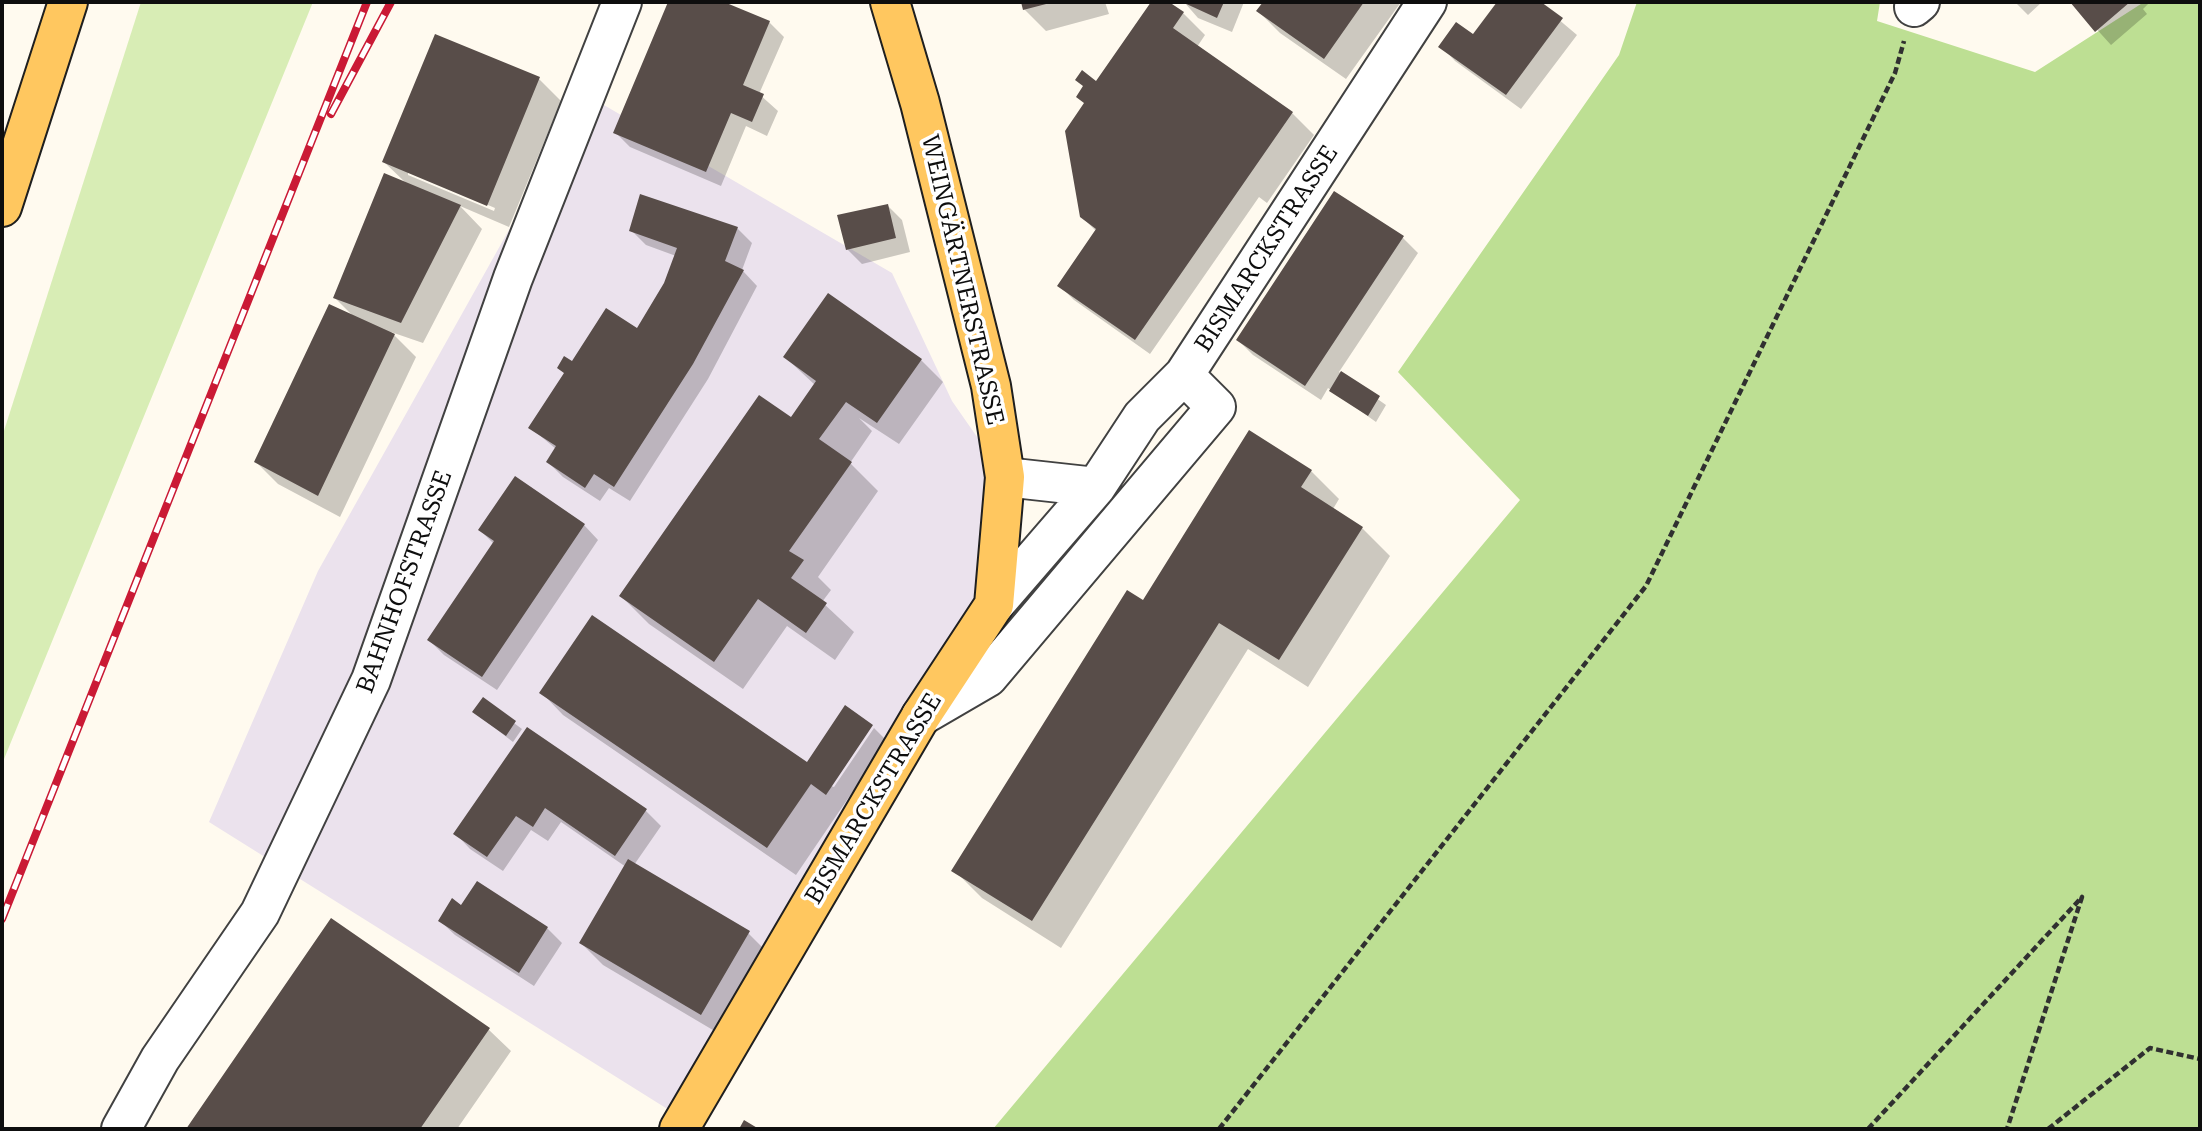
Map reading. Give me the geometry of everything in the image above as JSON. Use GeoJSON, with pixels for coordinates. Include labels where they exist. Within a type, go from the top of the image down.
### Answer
{"type":"FeatureCollection","features":[{"type":"Feature","properties":{"kind":"main road"},"geometry":{"type":"LineString","coordinates":[[2,207],[68,2]]}},
{"type":"Feature","properties":{"kind":"main road","name":"WEINGÄRTNERSTRASSE"},"geometry":{"type":"LineString","coordinates":[[890,2],[920,103],[991,386],[1005,477],[994,605]]}},
{"type":"Feature","properties":{"kind":"main road","name":"BISMARCKSTRASSE"},"geometry":{"type":"LineString","coordinates":[[679,1129],[921,716],[994,605]]}},
{"type":"Feature","properties":{"kind":"street","name":"BAHNHOFSTRASSE"},"geometry":{"type":"LineString","coordinates":[[121,1129],[160,1059],[260,913],[371,680],[513,278],[622,2]]}},
{"type":"Feature","properties":{"kind":"street","name":"BISMARCKSTRASSE"},"geometry":{"type":"LineString","coordinates":[[994,605],[1096,487],[1142,417],[1185,375],[1427,2]]}},
{"type":"Feature","properties":{"kind":"street"},"geometry":{"type":"LineString","coordinates":[[921,716],[988,677],[1216,407],[1185,375]]}},
{"type":"Feature","properties":{"kind":"street"},"geometry":{"type":"LineString","coordinates":[[1005,477],[1096,487]]}},
{"type":"Feature","properties":{"kind":"path"},"geometry":{"type":"LineString","coordinates":[[1219,1129],[1646,586],[1895,73],[1917,4]]}},
{"type":"Feature","properties":{"kind":"path"},"geometry":{"type":"LineString","coordinates":[[1868,1129],[2082,897],[2007,1129]]}},
{"type":"Feature","properties":{"kind":"path"},"geometry":{"type":"LineString","coordinates":[[2048,1129],[2150,1048],[2200,1059]]}},
{"type":"Feature","properties":{"kind":"shaded area"},"geometry":{"type":"Polygon","coordinates":[[[585,94],[892,273],[952,401],[1005,477],[994,605],[685,1120],[209,822],[318,571],[585,94]]]}},
{"type":"Feature","properties":{"kind":"green space"},"geometry":{"type":"Polygon","coordinates":[[[141,2],[313,2],[2,764],[2,437],[141,2]]]}},
{"type":"Feature","properties":{"kind":"green space"},"geometry":{"type":"Polygon","coordinates":[[[1637,2],[1880,2],[1877,21],[2035,72],[2144,2],[2200,2],[2200,1129],[993,1129],[1520,500],[1398,372],[1619,55],[1637,2]]]}},
{"type":"Feature","properties":{"kind":"building"},"geometry":{"type":"Polygon","coordinates":[[[668,2],[724,2],[770,21],[743,85],[764,94],[752,122],[731,113],[706,172],[613,133],[668,2]]]}},
{"type":"Feature","properties":{"kind":"building"},"geometry":{"type":"Polygon","coordinates":[[[1021,2],[1050,2],[1050,3],[1023,10],[1021,2]]]}},
{"type":"Feature","properties":{"kind":"building"},"geometry":{"type":"Polygon","coordinates":[[[1151,2],[1169,2],[1184,12],[1173,28],[1293,112],[1135,340],[1057,286],[1096,229],[1080,217],[1065,131],[1084,103],[1076,97],[1083,86],[1075,80],[1082,70],[1096,81],[1151,2]]]}},
{"type":"Feature","properties":{"kind":"building"},"geometry":{"type":"Polygon","coordinates":[[[1182,2],[1224,2],[1217,18],[1182,2]]]}},
{"type":"Feature","properties":{"kind":"building"},"geometry":{"type":"Polygon","coordinates":[[[1263,2],[1364,2],[1324,59],[1256,11],[1263,2]]]}},
{"type":"Feature","properties":{"kind":"building"},"geometry":{"type":"Polygon","coordinates":[[[1497,2],[1541,2],[1563,18],[1506,95],[1438,47],[1456,22],[1473,34],[1497,2]]]}},
{"type":"Feature","properties":{"kind":"building"},"geometry":{"type":"Polygon","coordinates":[[[2070,2],[2130,2],[2095,32],[2070,2]]]}},
{"type":"Feature","properties":{"kind":"building"},"geometry":{"type":"Polygon","coordinates":[[[435,34],[540,77],[487,206],[382,162],[435,34]]]}},
{"type":"Feature","properties":{"kind":"building"},"geometry":{"type":"Polygon","coordinates":[[[384,173],[461,205],[401,323],[333,298],[384,173]]]}},
{"type":"Feature","properties":{"kind":"building"},"geometry":{"type":"Polygon","coordinates":[[[1334,191],[1404,236],[1305,386],[1236,340],[1334,191]]]}},
{"type":"Feature","properties":{"kind":"building"},"geometry":{"type":"Polygon","coordinates":[[[640,194],[738,227],[725,261],[744,270],[693,364],[614,487],[594,474],[585,488],[546,462],[556,446],[528,428],[564,373],[557,368],[564,356],[572,361],[606,308],[637,328],[664,283],[677,248],[629,231],[640,194]]]}},
{"type":"Feature","properties":{"kind":"building"},"geometry":{"type":"Polygon","coordinates":[[[888,204],[896,238],[846,250],[837,215],[888,204]]]}},
{"type":"Feature","properties":{"kind":"building"},"geometry":{"type":"Polygon","coordinates":[[[828,293],[922,359],[877,423],[846,402],[819,439],[852,462],[789,551],[804,560],[791,578],[827,603],[806,633],[758,599],[714,662],[619,596],[759,395],[791,417],[816,381],[783,357],[828,293]]]}},
{"type":"Feature","properties":{"kind":"building"},"geometry":{"type":"Polygon","coordinates":[[[329,304],[395,334],[318,496],[254,462],[329,304]]]}},
{"type":"Feature","properties":{"kind":"building"},"geometry":{"type":"Polygon","coordinates":[[[1341,371],[1380,396],[1368,416],[1329,391],[1341,371]]]}},
{"type":"Feature","properties":{"kind":"building"},"geometry":{"type":"Polygon","coordinates":[[[1249,430],[1312,470],[1301,487],[1363,527],[1279,660],[1219,623],[1032,921],[951,871],[1127,590],[1143,600],[1249,430]]]}},
{"type":"Feature","properties":{"kind":"building"},"geometry":{"type":"Polygon","coordinates":[[[515,476],[585,524],[482,677],[427,640],[494,541],[478,530],[515,476]]]}},
{"type":"Feature","properties":{"kind":"building"},"geometry":{"type":"Polygon","coordinates":[[[592,615],[807,762],[845,705],[873,725],[826,795],[811,784],[767,848],[539,693],[592,615]]]}},
{"type":"Feature","properties":{"kind":"building"},"geometry":{"type":"Polygon","coordinates":[[[483,697],[516,721],[506,736],[472,712],[483,697]]]}},
{"type":"Feature","properties":{"kind":"building"},"geometry":{"type":"Polygon","coordinates":[[[527,727],[647,809],[615,856],[545,808],[533,827],[516,816],[487,857],[453,834],[527,727]]]}},
{"type":"Feature","properties":{"kind":"building"},"geometry":{"type":"Polygon","coordinates":[[[628,859],[750,931],[701,1015],[579,943],[628,859]]]}},
{"type":"Feature","properties":{"kind":"building"},"geometry":{"type":"Polygon","coordinates":[[[477,881],[548,927],[519,973],[438,921],[452,898],[461,905],[477,881]]]}},
{"type":"Feature","properties":{"kind":"building"},"geometry":{"type":"Polygon","coordinates":[[[331,918],[490,1028],[420,1129],[186,1129],[331,918]]]}},
{"type":"Feature","properties":{"kind":"building"},"geometry":{"type":"Polygon","coordinates":[[[744,1120],[759,1129],[739,1129],[744,1120]]]}},
{"type":"Feature","properties":{"kind":"railway"},"geometry":{"type":"LineString","coordinates":[[2,919],[367,2]]}},
{"type":"Feature","properties":{"kind":"railway"},"geometry":{"type":"LineString","coordinates":[[331,114],[391,2]]}}]}
